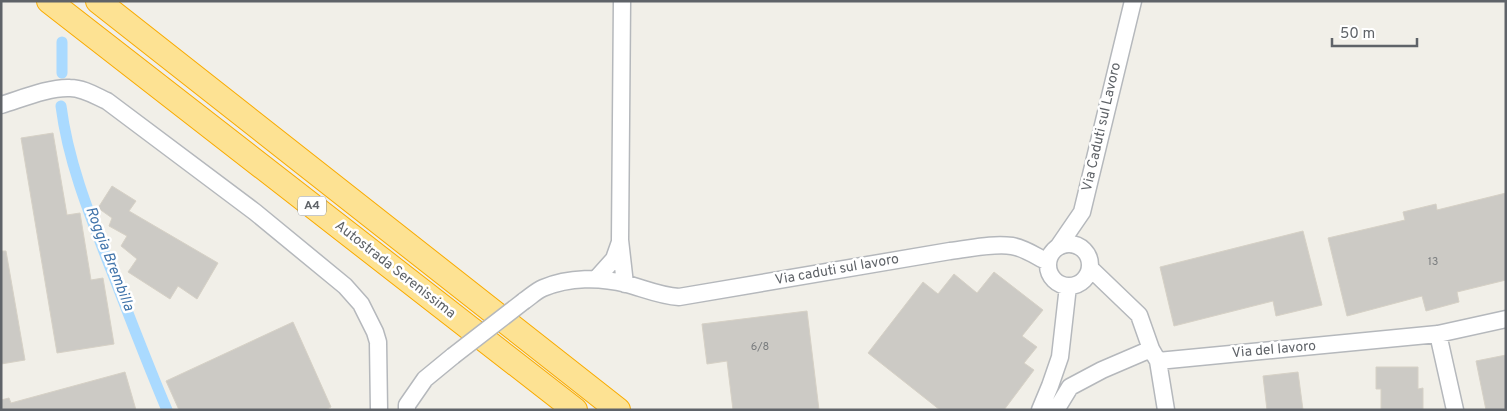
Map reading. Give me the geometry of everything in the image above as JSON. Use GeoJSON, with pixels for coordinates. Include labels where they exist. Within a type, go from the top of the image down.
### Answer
{"type":"FeatureCollection","features":[{"type":"Feature","properties":{"kind":"highway","name":"Autostrada Serenissima"},"geometry":{"type":"LineString","coordinates":[[49,1],[574,410]]}},
{"type":"Feature","properties":{"kind":"highway","name":"Autostrada Serenissima"},"geometry":{"type":"LineString","coordinates":[[98,1],[618,410]]}},
{"type":"Feature","properties":{"kind":"street"},"geometry":{"type":"LineString","coordinates":[[622,1],[620,240],[625,284]]}},
{"type":"Feature","properties":{"kind":"street","name":"Via Caduti sul Lavoro"},"geometry":{"type":"LineString","coordinates":[[1048,262],[1053,251],[1058,247],[1082,212],[1133,1]]}},
{"type":"Feature","properties":{"kind":"street"},"geometry":{"type":"LineString","coordinates":[[1,105],[46,91],[70,88],[87,92],[107,101],[255,212],[345,286],[361,304],[378,342],[379,410]]}},
{"type":"Feature","properties":{"kind":"street"},"geometry":{"type":"LineString","coordinates":[[596,279],[614,260],[620,240]]}},
{"type":"Feature","properties":{"kind":"street"},"geometry":{"type":"LineString","coordinates":[[1048,262],[1048,269],[1055,282],[1068,286],[1080,283],[1088,274],[1090,268],[1087,255],[1077,246],[1064,245],[1058,247]]}},
{"type":"Feature","properties":{"kind":"street","name":"Via caduti sul lavoro"},"geometry":{"type":"LineString","coordinates":[[407,410],[408,405],[426,379],[453,356],[543,288],[570,280],[596,279],[625,284],[664,296],[679,297],[950,251],[994,246],[1012,246],[1048,262]]}},
{"type":"Feature","properties":{"kind":"street"},"geometry":{"type":"LineString","coordinates":[[1090,268],[1139,315],[1154,355],[1166,410]]}},
{"type":"Feature","properties":{"kind":"street"},"geometry":{"type":"LineString","coordinates":[[1040,410],[1060,357],[1068,286]]}},
{"type":"Feature","properties":{"kind":"street","name":"Via del lavoro"},"geometry":{"type":"LineString","coordinates":[[1056,410],[1070,387],[1102,370],[1154,355],[1438,334],[1506,319]]}},
{"type":"Feature","properties":{"kind":"street"},"geometry":{"type":"LineString","coordinates":[[1438,334],[1455,410]]}},
{"type":"Feature","properties":{"kind":"building"},"geometry":{"type":"Polygon","coordinates":[[[53,133],[67,215],[80,213],[91,280],[103,278],[114,344],[57,353],[21,138],[53,133]]]}},
{"type":"Feature","properties":{"kind":"building"},"geometry":{"type":"Polygon","coordinates":[[[112,186],[136,201],[129,211],[218,263],[197,299],[178,286],[170,299],[128,272],[137,259],[121,246],[127,236],[109,226],[112,218],[98,208],[112,186]]]}},
{"type":"Feature","properties":{"kind":"building"},"geometry":{"type":"Polygon","coordinates":[[[1506,193],[1506,280],[1457,292],[1459,302],[1426,311],[1422,296],[1347,316],[1328,238],[1405,220],[1403,212],[1436,204],[1437,210],[1506,193]]]}},
{"type":"Feature","properties":{"kind":"building"},"geometry":{"type":"Polygon","coordinates":[[[1303,231],[1322,305],[1276,316],[1273,301],[1174,326],[1160,267],[1303,231]]]}},
{"type":"Feature","properties":{"kind":"building"},"geometry":{"type":"Polygon","coordinates":[[[1,251],[6,251],[25,360],[1,364],[1,251]]]}},
{"type":"Feature","properties":{"kind":"building"},"geometry":{"type":"Polygon","coordinates":[[[994,272],[1043,310],[1022,336],[1037,347],[1024,363],[1034,370],[1004,410],[940,410],[868,353],[923,282],[938,294],[954,274],[977,293],[994,272]]]}},
{"type":"Feature","properties":{"kind":"building"},"geometry":{"type":"Polygon","coordinates":[[[807,311],[819,410],[733,410],[727,361],[707,364],[702,324],[807,311]]]}},
{"type":"Feature","properties":{"kind":"building"},"geometry":{"type":"Polygon","coordinates":[[[293,322],[331,407],[325,410],[179,410],[166,381],[293,322]]]}},
{"type":"Feature","properties":{"kind":"building"},"geometry":{"type":"Polygon","coordinates":[[[1506,355],[1506,410],[1486,410],[1476,361],[1506,355]]]}},
{"type":"Feature","properties":{"kind":"building"},"geometry":{"type":"Polygon","coordinates":[[[1376,367],[1418,367],[1418,389],[1423,388],[1423,410],[1381,410],[1381,389],[1376,389],[1376,367]]]}},
{"type":"Feature","properties":{"kind":"building"},"geometry":{"type":"Polygon","coordinates":[[[125,372],[136,410],[1,410],[1,400],[9,398],[11,403],[125,372]]]}},
{"type":"Feature","properties":{"kind":"building"},"geometry":{"type":"Polygon","coordinates":[[[1298,372],[1303,410],[1267,410],[1263,376],[1298,372]]]}},
{"type":"Feature","properties":{"kind":"waterway","name":"Roggia Brembilla"},"geometry":{"type":"LineString","coordinates":[[62,42],[62,73]]}},
{"type":"Feature","properties":{"kind":"waterway","name":"Roggia Brembilla"},"geometry":{"type":"LineString","coordinates":[[61,106],[74,168],[138,339],[167,410]]}}]}
